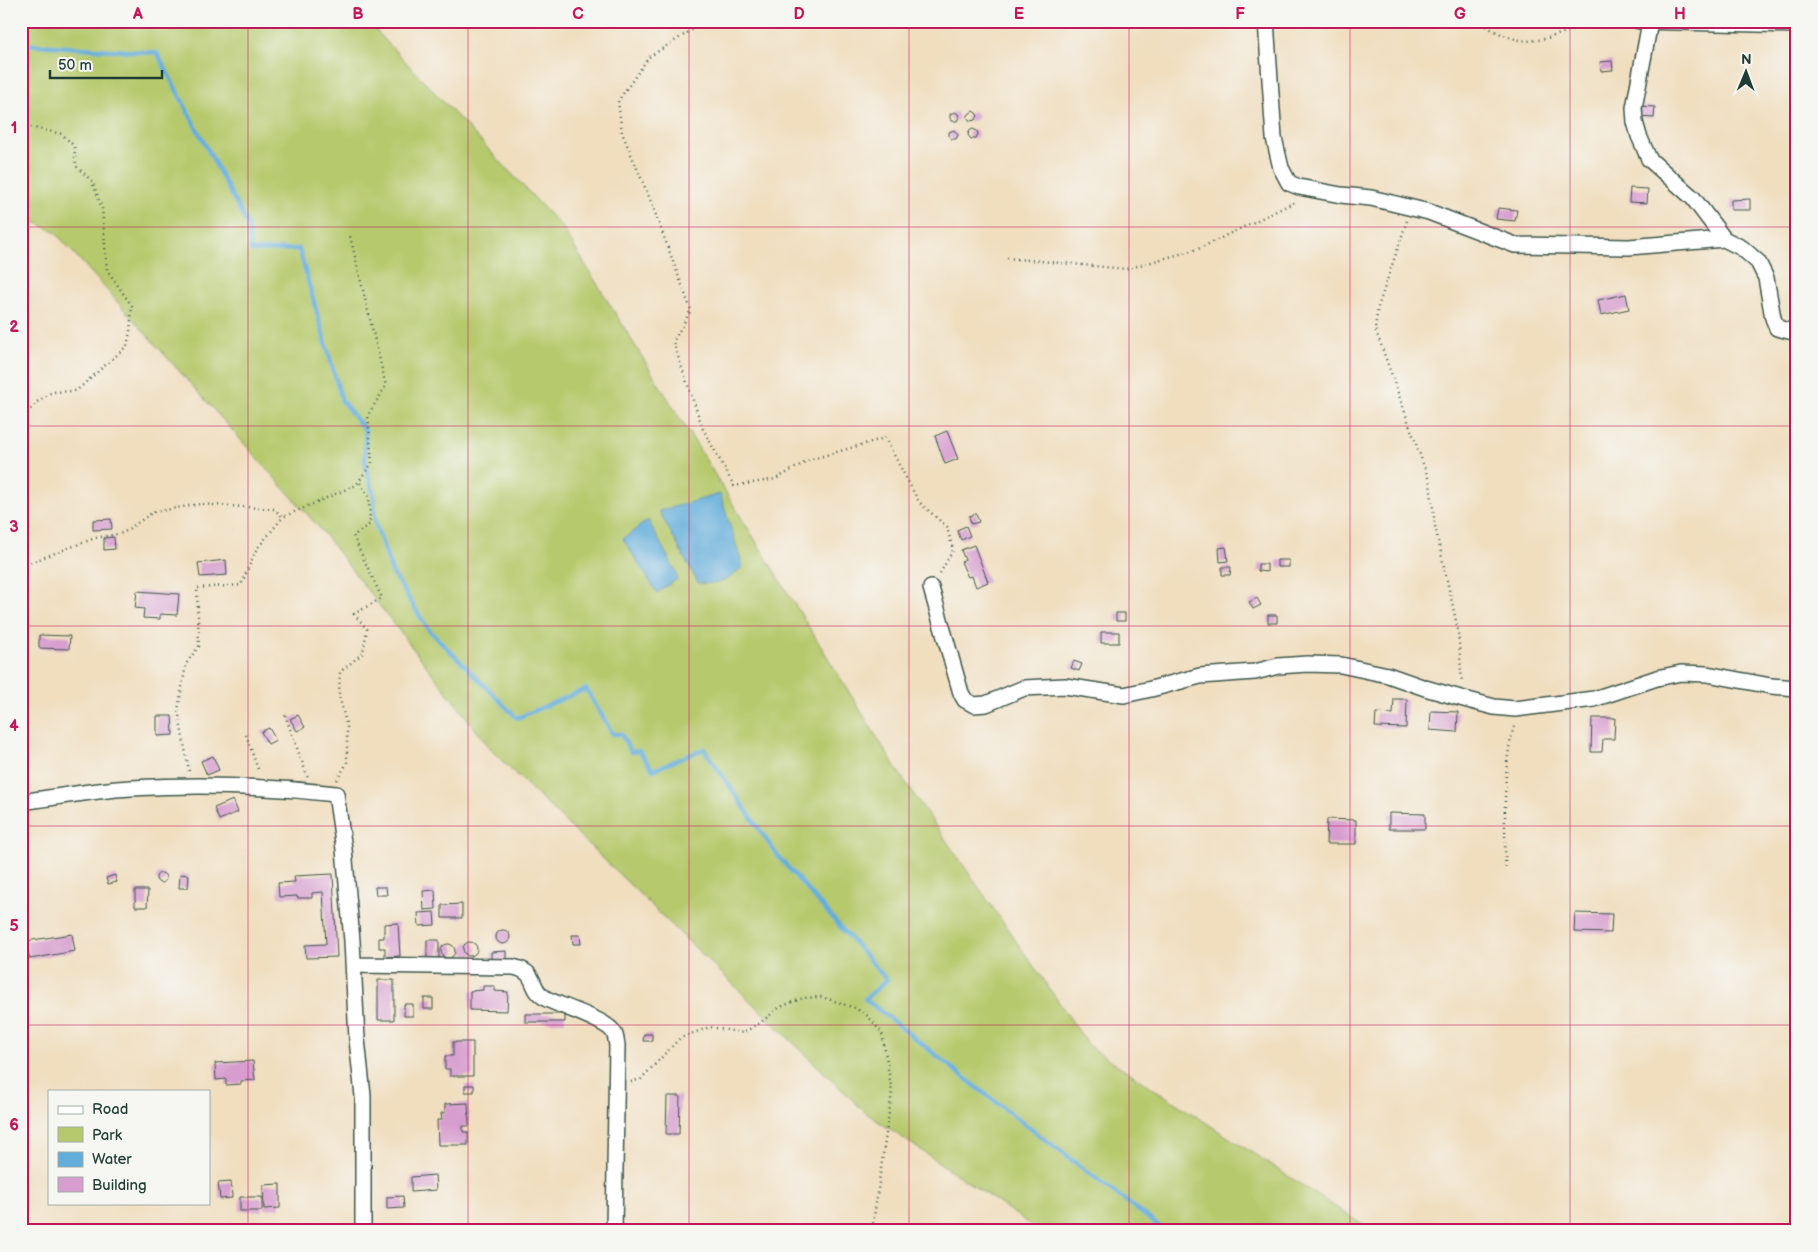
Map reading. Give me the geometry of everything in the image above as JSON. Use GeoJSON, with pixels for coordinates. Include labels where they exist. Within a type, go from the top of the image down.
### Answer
{"type":"FeatureCollection","features":[{"type":"Feature","properties":{"kind":"street"},"geometry":{"type":"LineString","coordinates":[[1266,21],[1274,138],[1281,168],[1289,183],[1298,187],[1370,198],[1429,212],[1515,245],[1532,247],[1629,247],[1724,239]]}},
{"type":"Feature","properties":{"kind":"street"},"geometry":{"type":"LineString","coordinates":[[1639,21],[1797,25]]}},
{"type":"Feature","properties":{"kind":"street"},"geometry":{"type":"LineString","coordinates":[[1650,22],[1634,108],[1635,122],[1645,153],[1649,159],[1693,198],[1724,239],[1742,248],[1758,262],[1766,278],[1773,318],[1778,328],[1797,332]]}},
{"type":"Feature","properties":{"kind":"street"},"geometry":{"type":"LineString","coordinates":[[932,588],[961,693],[965,700],[974,704],[986,704],[1024,688],[1064,686],[1124,695],[1151,690],[1200,676],[1255,672],[1278,666],[1307,664],[1341,665],[1388,675],[1464,699],[1494,707],[1515,709],[1594,699],[1657,678],[1682,673],[1706,674],[1771,686],[1797,688]]}},
{"type":"Feature","properties":{"kind":"street"},"geometry":{"type":"LineString","coordinates":[[21,802],[107,790],[193,787],[264,788],[336,794],[344,849],[354,965],[357,1039],[363,1096],[363,1231]]}},
{"type":"Feature","properties":{"kind":"street"},"geometry":{"type":"LineString","coordinates":[[354,965],[513,967],[523,969],[529,974],[543,997],[593,1018],[614,1032],[616,1045],[614,1231]]}},
{"type":"Feature","properties":{"kind":"path"},"geometry":{"type":"LineString","coordinates":[[710,21],[648,57],[618,101],[622,133],[650,199],[691,310],[673,342],[703,429],[734,486],[776,479],[809,460],[885,438],[919,502],[947,527],[953,550],[932,588]]}},
{"type":"Feature","properties":{"kind":"path"},"geometry":{"type":"LineString","coordinates":[[1478,21],[1494,31],[1513,38],[1532,41],[1538,41],[1580,27],[1589,21]]}},
{"type":"Feature","properties":{"kind":"path"},"geometry":{"type":"LineString","coordinates":[[21,125],[62,134],[74,146],[76,166],[92,182],[102,208],[107,270],[132,306],[127,346],[76,391],[52,392],[37,402],[21,420]]}},
{"type":"Feature","properties":{"kind":"path"},"geometry":{"type":"LineString","coordinates":[[1007,258],[1126,269],[1198,249],[1297,201]]}},
{"type":"Feature","properties":{"kind":"path"},"geometry":{"type":"LineString","coordinates":[[1410,207],[1402,238],[1378,307],[1375,328],[1430,483],[1435,526],[1458,630],[1464,699]]}},
{"type":"Feature","properties":{"kind":"path"},"geometry":{"type":"LineString","coordinates":[[193,787],[178,710],[186,664],[199,646],[197,588],[241,585],[256,550],[283,517],[356,485],[372,463],[368,415],[386,386],[350,236]]}},
{"type":"Feature","properties":{"kind":"path"},"geometry":{"type":"LineString","coordinates":[[336,794],[335,784],[347,763],[347,727],[339,695],[340,672],[363,652],[367,629],[354,614],[382,598],[352,536],[370,524],[369,497],[359,481]]}},
{"type":"Feature","properties":{"kind":"path"},"geometry":{"type":"LineString","coordinates":[[21,566],[95,538],[123,533],[153,512],[162,510],[200,504],[274,509],[283,517]]}},
{"type":"Feature","properties":{"kind":"path"},"geometry":{"type":"LineString","coordinates":[[1505,867],[1506,782],[1510,740],[1518,716],[1529,708]]}},
{"type":"Feature","properties":{"kind":"path"},"geometry":{"type":"LineString","coordinates":[[285,715],[313,791]]}},
{"type":"Feature","properties":{"kind":"path"},"geometry":{"type":"LineString","coordinates":[[246,735],[264,788]]}},
{"type":"Feature","properties":{"kind":"path"},"geometry":{"type":"LineString","coordinates":[[615,1086],[641,1079],[680,1038],[710,1027],[743,1032],[760,1023],[780,1007],[803,998],[822,997],[855,1008],[868,1016],[882,1033],[892,1092],[872,1231]]}},
{"type":"Feature","properties":{"kind":"green space"},"geometry":{"type":"Polygon","coordinates":[[[21,21],[367,21],[562,227],[899,773],[1090,1047],[1366,1227],[1377,1231],[1040,1231],[866,1113],[494,753],[317,525],[54,231],[21,216],[21,21]]]}},
{"type":"Feature","properties":{"kind":"water"},"geometry":{"type":"Polygon","coordinates":[[[720,494],[743,566],[723,581],[698,583],[659,511],[720,494]]]}},
{"type":"Feature","properties":{"kind":"water"},"geometry":{"type":"Polygon","coordinates":[[[648,520],[676,572],[677,579],[657,593],[623,539],[648,520]]]}},
{"type":"Feature","properties":{"kind":"building"},"geometry":{"type":"Polygon","coordinates":[[[1612,61],[1613,70],[1601,71],[1600,62],[1612,61]]]}},
{"type":"Feature","properties":{"kind":"building"},"geometry":{"type":"Polygon","coordinates":[[[1638,106],[1655,107],[1654,118],[1638,117],[1638,106]]]}},
{"type":"Feature","properties":{"kind":"building"},"geometry":{"type":"Polygon","coordinates":[[[973,111],[978,116],[975,120],[970,121],[967,117],[973,111]]]}},
{"type":"Feature","properties":{"kind":"building"},"geometry":{"type":"Polygon","coordinates":[[[955,112],[959,117],[957,121],[952,121],[950,114],[955,112]]]}},
{"type":"Feature","properties":{"kind":"building"},"geometry":{"type":"Polygon","coordinates":[[[973,129],[978,134],[976,138],[971,139],[968,135],[969,131],[973,129]]]}},
{"type":"Feature","properties":{"kind":"building"},"geometry":{"type":"Polygon","coordinates":[[[954,130],[958,135],[956,139],[951,139],[949,132],[954,130]]]}},
{"type":"Feature","properties":{"kind":"building"},"geometry":{"type":"Polygon","coordinates":[[[1630,188],[1648,189],[1647,203],[1629,202],[1630,188]]]}},
{"type":"Feature","properties":{"kind":"building"},"geometry":{"type":"Polygon","coordinates":[[[1750,199],[1750,210],[1731,210],[1731,200],[1750,199]]]}},
{"type":"Feature","properties":{"kind":"building"},"geometry":{"type":"Polygon","coordinates":[[[1498,208],[1517,210],[1515,221],[1496,219],[1498,208]]]}},
{"type":"Feature","properties":{"kind":"building"},"geometry":{"type":"Polygon","coordinates":[[[1626,294],[1629,309],[1601,315],[1598,300],[1626,294]]]}},
{"type":"Feature","properties":{"kind":"building"},"geometry":{"type":"Polygon","coordinates":[[[947,431],[958,459],[945,464],[935,436],[947,431]]]}},
{"type":"Feature","properties":{"kind":"building"},"geometry":{"type":"Polygon","coordinates":[[[976,514],[979,522],[971,524],[969,516],[976,514]]]}},
{"type":"Feature","properties":{"kind":"building"},"geometry":{"type":"Polygon","coordinates":[[[111,519],[112,529],[93,530],[93,520],[111,519]]]}},
{"type":"Feature","properties":{"kind":"building"},"geometry":{"type":"Polygon","coordinates":[[[966,526],[970,536],[961,540],[957,530],[966,526]]]}},
{"type":"Feature","properties":{"kind":"building"},"geometry":{"type":"Polygon","coordinates":[[[114,537],[115,549],[104,550],[104,538],[114,537]]]}},
{"type":"Feature","properties":{"kind":"building"},"geometry":{"type":"Polygon","coordinates":[[[974,545],[988,582],[976,587],[972,576],[968,577],[961,562],[965,560],[961,550],[974,545]]]}},
{"type":"Feature","properties":{"kind":"building"},"geometry":{"type":"Polygon","coordinates":[[[1226,547],[1228,561],[1220,562],[1219,548],[1226,547]]]}},
{"type":"Feature","properties":{"kind":"building"},"geometry":{"type":"Polygon","coordinates":[[[226,560],[227,575],[200,577],[198,563],[226,560]]]}},
{"type":"Feature","properties":{"kind":"building"},"geometry":{"type":"Polygon","coordinates":[[[1277,560],[1289,560],[1289,567],[1277,567],[1277,560]]]}},
{"type":"Feature","properties":{"kind":"building"},"geometry":{"type":"Polygon","coordinates":[[[1258,564],[1267,564],[1267,572],[1258,571],[1258,564]]]}},
{"type":"Feature","properties":{"kind":"building"},"geometry":{"type":"Polygon","coordinates":[[[1222,567],[1231,567],[1230,575],[1222,575],[1222,567]]]}},
{"type":"Feature","properties":{"kind":"building"},"geometry":{"type":"Polygon","coordinates":[[[137,591],[179,594],[177,615],[160,614],[160,619],[143,618],[144,609],[135,608],[137,591]]]}},
{"type":"Feature","properties":{"kind":"building"},"geometry":{"type":"Polygon","coordinates":[[[1257,598],[1261,605],[1253,609],[1249,602],[1257,598]]]}},
{"type":"Feature","properties":{"kind":"building"},"geometry":{"type":"Polygon","coordinates":[[[1116,613],[1125,613],[1125,621],[1116,621],[1116,613]]]}},
{"type":"Feature","properties":{"kind":"building"},"geometry":{"type":"Polygon","coordinates":[[[1268,615],[1277,615],[1277,623],[1268,623],[1268,615]]]}},
{"type":"Feature","properties":{"kind":"building"},"geometry":{"type":"Polygon","coordinates":[[[1101,632],[1119,632],[1119,643],[1101,643],[1101,632]]]}},
{"type":"Feature","properties":{"kind":"building"},"geometry":{"type":"Polygon","coordinates":[[[39,635],[70,636],[69,649],[39,648],[39,635]]]}},
{"type":"Feature","properties":{"kind":"building"},"geometry":{"type":"Polygon","coordinates":[[[1074,661],[1082,664],[1079,671],[1071,668],[1074,661]]]}},
{"type":"Feature","properties":{"kind":"building"},"geometry":{"type":"Polygon","coordinates":[[[1394,699],[1407,699],[1406,728],[1375,727],[1376,713],[1393,714],[1394,699]]]}},
{"type":"Feature","properties":{"kind":"building"},"geometry":{"type":"Polygon","coordinates":[[[1431,711],[1458,712],[1457,732],[1430,730],[1431,711]]]}},
{"type":"Feature","properties":{"kind":"building"},"geometry":{"type":"Polygon","coordinates":[[[298,715],[305,727],[297,731],[290,719],[298,715]]]}},
{"type":"Feature","properties":{"kind":"building"},"geometry":{"type":"Polygon","coordinates":[[[157,716],[172,716],[173,735],[157,736],[157,716]]]}},
{"type":"Feature","properties":{"kind":"building"},"geometry":{"type":"Polygon","coordinates":[[[1592,718],[1615,718],[1614,739],[1603,739],[1602,752],[1591,752],[1592,718]]]}},
{"type":"Feature","properties":{"kind":"building"},"geometry":{"type":"Polygon","coordinates":[[[269,728],[276,740],[268,744],[261,732],[269,728]]]}},
{"type":"Feature","properties":{"kind":"building"},"geometry":{"type":"Polygon","coordinates":[[[213,756],[219,770],[207,775],[201,761],[213,756]]]}},
{"type":"Feature","properties":{"kind":"building"},"geometry":{"type":"Polygon","coordinates":[[[233,800],[238,812],[219,820],[214,808],[233,800]]]}},
{"type":"Feature","properties":{"kind":"building"},"geometry":{"type":"Polygon","coordinates":[[[1389,813],[1425,814],[1425,829],[1389,829],[1389,813]]]}},
{"type":"Feature","properties":{"kind":"building"},"geometry":{"type":"Polygon","coordinates":[[[1327,819],[1356,820],[1356,844],[1326,844],[1327,819]]]}},
{"type":"Feature","properties":{"kind":"building"},"geometry":{"type":"Polygon","coordinates":[[[161,873],[166,878],[161,883],[156,878],[161,873]]]}},
{"type":"Feature","properties":{"kind":"building"},"geometry":{"type":"Polygon","coordinates":[[[180,874],[189,875],[188,888],[179,888],[180,874]]]}},
{"type":"Feature","properties":{"kind":"building"},"geometry":{"type":"Polygon","coordinates":[[[333,874],[337,957],[306,958],[305,945],[326,944],[323,892],[312,893],[312,898],[297,898],[297,896],[279,897],[278,883],[295,882],[294,876],[333,874]]]}},
{"type":"Feature","properties":{"kind":"building"},"geometry":{"type":"Polygon","coordinates":[[[115,875],[117,882],[108,884],[106,878],[115,875]]]}},
{"type":"Feature","properties":{"kind":"building"},"geometry":{"type":"Polygon","coordinates":[[[375,887],[386,887],[387,895],[376,895],[375,887]]]}},
{"type":"Feature","properties":{"kind":"building"},"geometry":{"type":"Polygon","coordinates":[[[135,890],[148,890],[147,907],[135,907],[135,890]]]}},
{"type":"Feature","properties":{"kind":"building"},"geometry":{"type":"Polygon","coordinates":[[[435,890],[436,909],[424,910],[423,891],[435,890]]]}},
{"type":"Feature","properties":{"kind":"building"},"geometry":{"type":"Polygon","coordinates":[[[462,904],[462,918],[442,918],[442,905],[462,904]]]}},
{"type":"Feature","properties":{"kind":"building"},"geometry":{"type":"Polygon","coordinates":[[[434,912],[435,925],[419,926],[418,913],[434,912]]]}},
{"type":"Feature","properties":{"kind":"building"},"geometry":{"type":"Polygon","coordinates":[[[1575,913],[1612,914],[1611,933],[1574,932],[1575,913]]]}},
{"type":"Feature","properties":{"kind":"building"},"geometry":{"type":"Polygon","coordinates":[[[398,923],[400,956],[385,957],[385,948],[379,948],[379,938],[384,938],[384,924],[398,923]]]}},
{"type":"Feature","properties":{"kind":"building"},"geometry":{"type":"Polygon","coordinates":[[[503,930],[508,932],[510,937],[508,942],[503,944],[498,942],[496,937],[498,932],[503,930]]]}},
{"type":"Feature","properties":{"kind":"building"},"geometry":{"type":"Polygon","coordinates":[[[72,934],[75,951],[30,959],[26,941],[72,934]]]}},
{"type":"Feature","properties":{"kind":"building"},"geometry":{"type":"Polygon","coordinates":[[[572,935],[580,935],[581,944],[573,944],[572,935]]]}},
{"type":"Feature","properties":{"kind":"building"},"geometry":{"type":"Polygon","coordinates":[[[427,940],[439,940],[439,961],[427,961],[427,940]]]}},
{"type":"Feature","properties":{"kind":"building"},"geometry":{"type":"Polygon","coordinates":[[[470,942],[475,944],[477,949],[475,954],[470,956],[465,954],[463,949],[465,944],[470,942]]]}},
{"type":"Feature","properties":{"kind":"building"},"geometry":{"type":"Polygon","coordinates":[[[448,944],[453,946],[455,951],[453,956],[448,958],[443,956],[441,951],[443,946],[448,944]]]}},
{"type":"Feature","properties":{"kind":"building"},"geometry":{"type":"Polygon","coordinates":[[[506,951],[506,962],[491,962],[491,952],[506,951]]]}},
{"type":"Feature","properties":{"kind":"building"},"geometry":{"type":"Polygon","coordinates":[[[378,980],[394,980],[394,1020],[378,1020],[378,980]]]}},
{"type":"Feature","properties":{"kind":"building"},"geometry":{"type":"Polygon","coordinates":[[[483,986],[495,986],[495,991],[508,992],[507,1011],[470,1010],[470,991],[483,990],[483,986]]]}},
{"type":"Feature","properties":{"kind":"building"},"geometry":{"type":"Polygon","coordinates":[[[424,998],[433,998],[433,1009],[424,1009],[424,998]]]}},
{"type":"Feature","properties":{"kind":"building"},"geometry":{"type":"Polygon","coordinates":[[[404,1004],[413,1004],[413,1016],[404,1016],[404,1004]]]}},
{"type":"Feature","properties":{"kind":"building"},"geometry":{"type":"Polygon","coordinates":[[[525,1014],[565,1014],[565,1022],[525,1022],[525,1014]]]}},
{"type":"Feature","properties":{"kind":"building"},"geometry":{"type":"Polygon","coordinates":[[[644,1034],[652,1034],[652,1041],[643,1041],[644,1034]]]}},
{"type":"Feature","properties":{"kind":"building"},"geometry":{"type":"Polygon","coordinates":[[[453,1042],[473,1042],[473,1076],[450,1076],[450,1069],[445,1069],[445,1056],[453,1056],[453,1042]]]}},
{"type":"Feature","properties":{"kind":"building"},"geometry":{"type":"Polygon","coordinates":[[[253,1061],[255,1080],[241,1081],[241,1084],[226,1085],[226,1079],[216,1080],[215,1063],[253,1061]]]}},
{"type":"Feature","properties":{"kind":"building"},"geometry":{"type":"Polygon","coordinates":[[[465,1085],[474,1085],[474,1092],[465,1092],[465,1085]]]}},
{"type":"Feature","properties":{"kind":"building"},"geometry":{"type":"Polygon","coordinates":[[[667,1096],[680,1096],[679,1134],[666,1134],[667,1096]]]}},
{"type":"Feature","properties":{"kind":"building"},"geometry":{"type":"Polygon","coordinates":[[[468,1103],[469,1126],[463,1126],[463,1132],[468,1132],[468,1145],[438,1145],[437,1120],[442,1120],[441,1113],[445,1113],[445,1104],[468,1103]]]}},
{"type":"Feature","properties":{"kind":"building"},"geometry":{"type":"Polygon","coordinates":[[[435,1175],[436,1190],[411,1192],[411,1177],[435,1175]]]}},
{"type":"Feature","properties":{"kind":"building"},"geometry":{"type":"Polygon","coordinates":[[[231,1182],[232,1198],[220,1199],[218,1183],[231,1182]]]}},
{"type":"Feature","properties":{"kind":"building"},"geometry":{"type":"Polygon","coordinates":[[[280,1184],[280,1208],[264,1209],[263,1185],[280,1184]]]}},
{"type":"Feature","properties":{"kind":"building"},"geometry":{"type":"Polygon","coordinates":[[[403,1196],[404,1208],[387,1209],[387,1197],[403,1196]]]}},
{"type":"Feature","properties":{"kind":"building"},"geometry":{"type":"Polygon","coordinates":[[[240,1197],[262,1197],[262,1211],[240,1211],[240,1197]]]}},
{"type":"Feature","properties":{"kind":"waterway"},"geometry":{"type":"LineString","coordinates":[[21,44],[157,53],[248,226],[251,251],[299,249],[342,401],[365,430],[365,464],[374,496],[375,522],[392,572],[428,629],[517,718],[586,689],[613,734],[621,734],[631,752],[639,751],[653,770],[704,749],[777,855],[887,980],[865,999],[984,1093],[1165,1231]]}}]}
